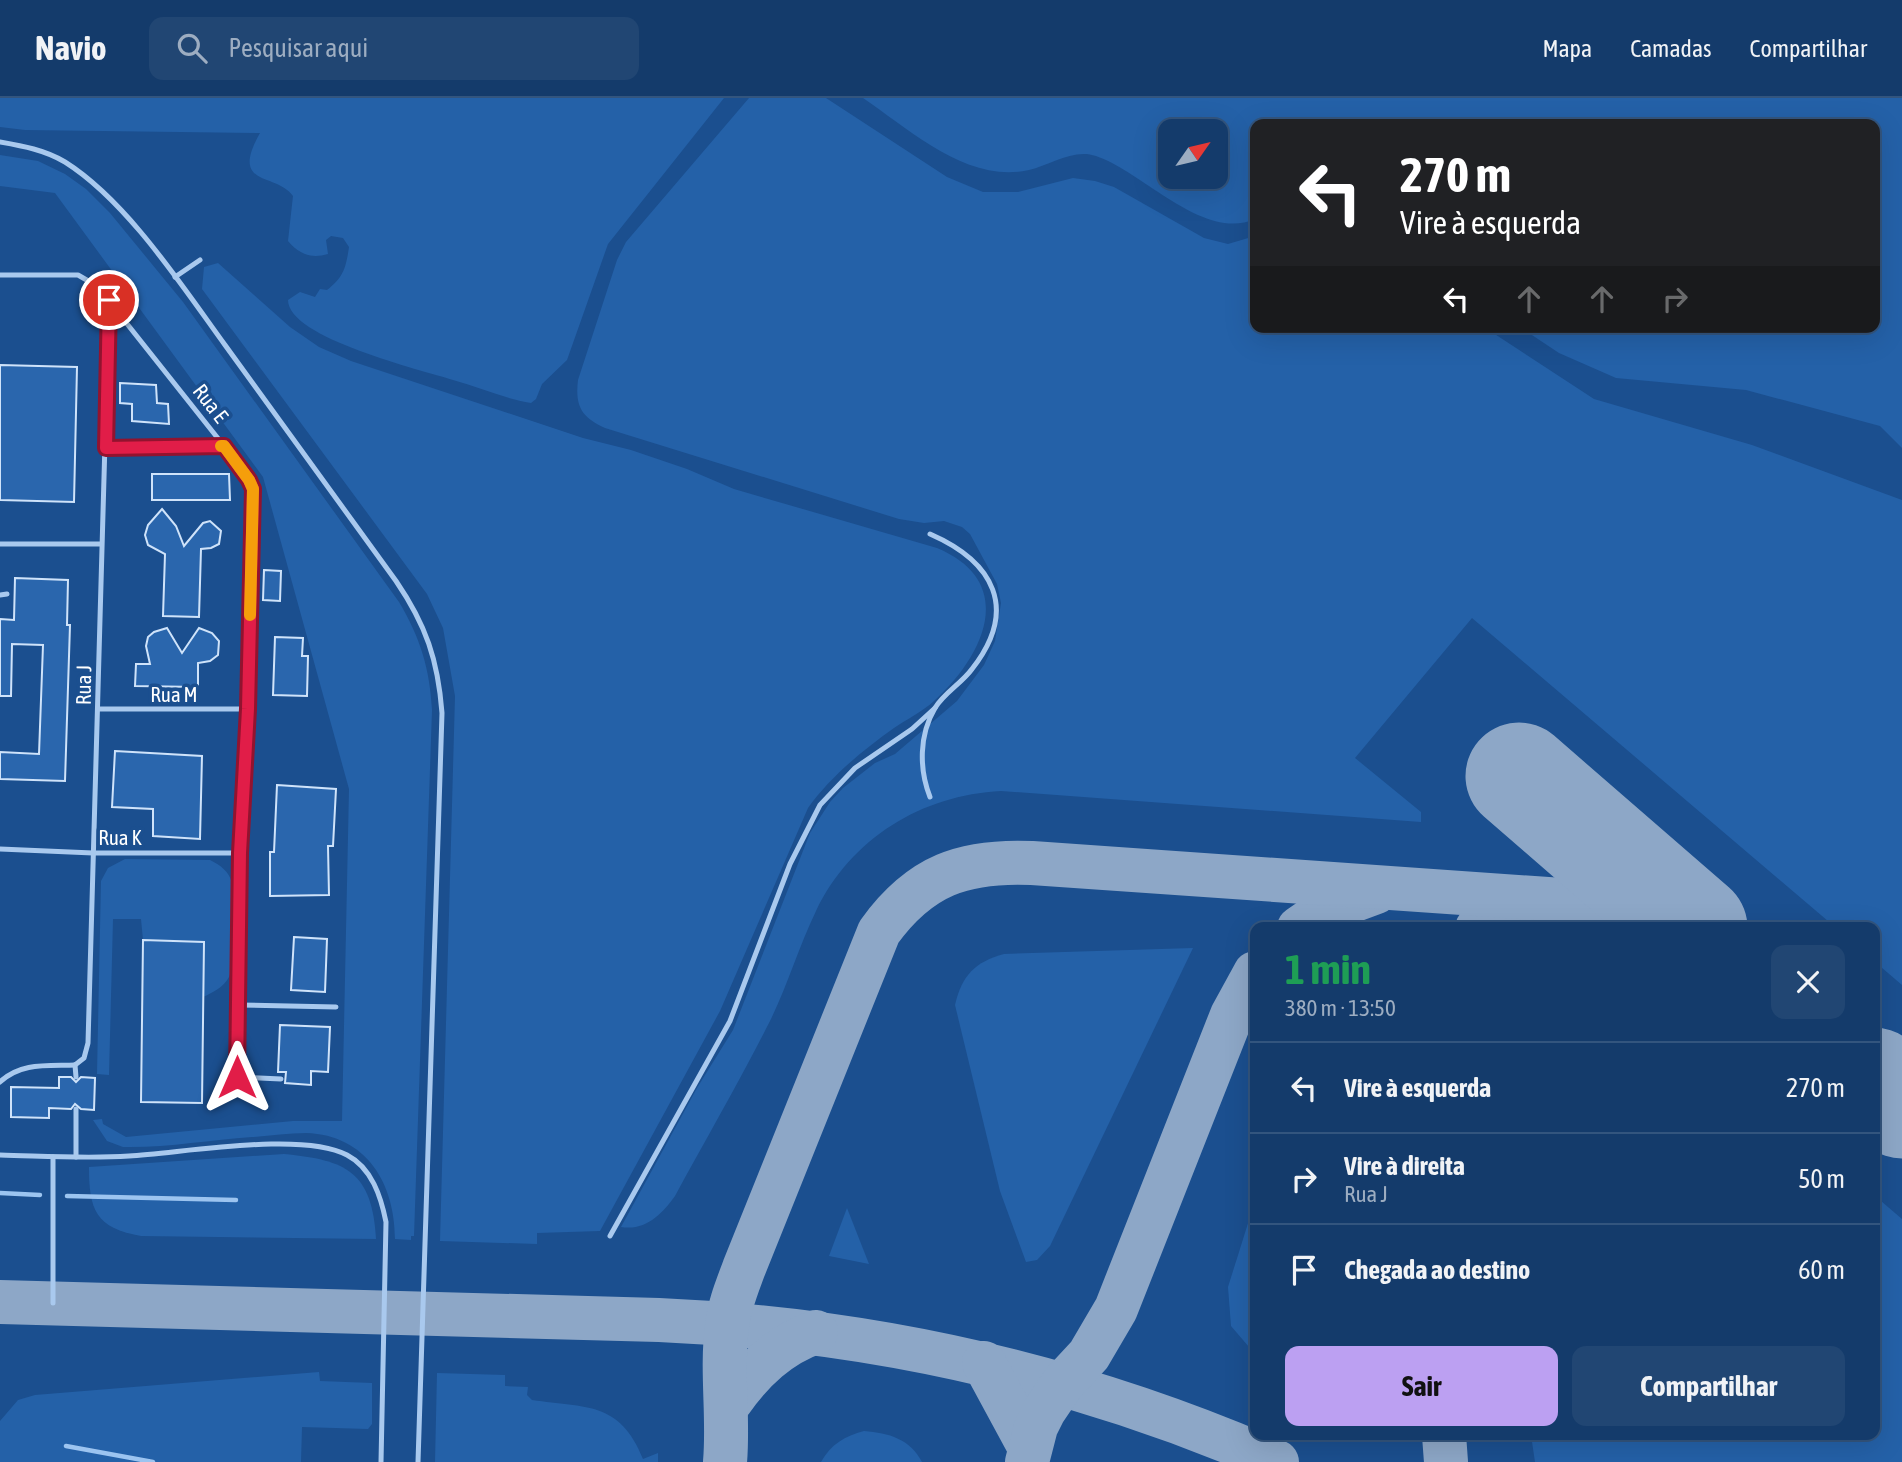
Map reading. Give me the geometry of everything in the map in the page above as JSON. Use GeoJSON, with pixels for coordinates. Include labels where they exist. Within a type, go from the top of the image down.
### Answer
{"type":"FeatureCollection","features":[{"type":"Feature","properties":{"kind":"lane"},"geometry":{"type":"LineString","coordinates":[[0,142],[46,152],[83,175],[128,219],[175,277],[413,607],[435,660],[442,713],[418,1462]]}},
{"type":"Feature","properties":{"kind":"lane"},"geometry":{"type":"LineString","coordinates":[[175,277],[200,260]]}},
{"type":"Feature","properties":{"kind":"lane","name":"Rua E"},"geometry":{"type":"LineString","coordinates":[[0,275],[78,275],[97,286],[224,446],[253,489],[248,709],[240,853],[237,1077],[281,1079]]}},
{"type":"Feature","properties":{"kind":"lane","name":"Rua J"},"geometry":{"type":"LineString","coordinates":[[75,1066],[84,1058],[88,1043],[109,300]]}},
{"type":"Feature","properties":{"kind":"lane"},"geometry":{"type":"LineString","coordinates":[[106,448],[224,446]]}},
{"type":"Feature","properties":{"kind":"lane"},"geometry":{"type":"LineString","coordinates":[[610,1236],[730,1021],[790,864],[820,805],[855,768],[912,729],[935,708],[972,670],[993,632],[996,616],[993,590],[982,568],[955,545],[930,534]]}},
{"type":"Feature","properties":{"kind":"lane"},"geometry":{"type":"LineString","coordinates":[[0,544],[102,544]]}},
{"type":"Feature","properties":{"kind":"lane"},"geometry":{"type":"LineString","coordinates":[[930,797],[921,767],[922,749],[935,708]]}},
{"type":"Feature","properties":{"kind":"lane","name":"Rua M"},"geometry":{"type":"LineString","coordinates":[[99,709],[248,709]]}},
{"type":"Feature","properties":{"kind":"lane","name":"Rua K"},"geometry":{"type":"LineString","coordinates":[[0,849],[93,853],[240,853]]}},
{"type":"Feature","properties":{"kind":"lane"},"geometry":{"type":"LineString","coordinates":[[238,1005],[336,1007]]}},
{"type":"Feature","properties":{"kind":"lane"},"geometry":{"type":"LineString","coordinates":[[0,1082],[15,1071],[31,1066],[75,1066],[75,1077]]}},
{"type":"Feature","properties":{"kind":"lane"},"geometry":{"type":"LineString","coordinates":[[76,1109],[76,1157]]}},
{"type":"Feature","properties":{"kind":"lane"},"geometry":{"type":"LineString","coordinates":[[0,1155],[126,1157],[302,1143],[336,1150],[359,1164],[378,1191],[386,1223],[381,1462]]}},
{"type":"Feature","properties":{"kind":"lane"},"geometry":{"type":"LineString","coordinates":[[53,1157],[53,1303]]}},
{"type":"Feature","properties":{"kind":"shaded area"},"geometry":{"type":"Polygon","coordinates":[[[0,98],[724,98],[608,244],[567,360],[542,384],[536,399],[531,403],[359,350],[309,327],[294,314],[288,300],[300,292],[315,297],[320,289],[327,290],[333,285],[343,271],[349,247],[343,238],[331,236],[326,240],[328,254],[311,256],[296,249],[288,241],[293,196],[252,171],[252,151],[260,133],[25,130],[0,127],[0,98]]]}},
{"type":"Feature","properties":{"kind":"shaded area"},"geometry":{"type":"Polygon","coordinates":[[[749,98],[826,98],[947,177],[983,192],[1018,192],[1073,178],[1095,181],[1114,187],[1204,238],[1228,244],[1250,237],[1250,333],[1493,333],[1594,399],[1752,445],[1902,500],[1902,985],[1880,966],[1880,922],[1829,922],[1472,618],[1355,758],[1421,812],[1421,822],[1001,791],[944,801],[917,811],[892,825],[869,842],[831,885],[810,924],[771,1019],[675,1196],[659,1215],[646,1224],[621,1227],[697,1088],[733,1030],[810,833],[830,802],[843,788],[875,763],[895,754],[957,701],[984,665],[995,641],[1001,603],[997,584],[970,534],[962,527],[944,521],[924,523],[899,519],[605,428],[590,420],[579,404],[578,380],[617,260],[626,242],[749,98]]]}},
{"type":"Feature","properties":{"kind":"shaded area"},"geometry":{"type":"Polygon","coordinates":[[[863,98],[1902,98],[1902,448],[1880,426],[1746,390],[1616,378],[1559,353],[1529,333],[1880,333],[1880,119],[1250,119],[1250,220],[1235,224],[1215,221],[1195,213],[1114,164],[1088,154],[1071,156],[1029,170],[1006,172],[962,162],[941,151],[863,98]]]}},
{"type":"Feature","properties":{"kind":"shaded area"},"geometry":{"type":"Polygon","coordinates":[[[0,155],[38,161],[65,174],[86,189],[110,213],[183,302],[399,602],[418,641],[429,681],[432,710],[414,1236],[411,1236],[411,1240],[395,1239],[390,1200],[383,1182],[361,1153],[346,1143],[327,1136],[299,1133],[123,1147],[107,1141],[93,1120],[102,1119],[103,1124],[126,1137],[293,1121],[342,1121],[349,789],[263,477],[55,193],[0,186],[0,155]]]}},
{"type":"Feature","properties":{"kind":"shaded area"},"geometry":{"type":"Polygon","coordinates":[[[218,263],[290,327],[319,347],[351,361],[583,438],[631,450],[734,489],[937,548],[962,562],[978,580],[985,599],[985,620],[979,641],[952,683],[934,701],[859,755],[826,786],[808,808],[720,1011],[600,1231],[537,1233],[537,1244],[440,1241],[455,696],[443,628],[427,594],[202,289],[204,267],[218,263]]]}},
{"type":"Feature","properties":{"kind":"shaded area"},"geometry":{"type":"Polygon","coordinates":[[[125,859],[210,860],[224,869],[231,879],[233,890],[231,971],[224,984],[203,997],[204,942],[143,940],[141,919],[113,919],[109,1075],[97,1074],[101,881],[108,868],[125,859]]]}},
{"type":"Feature","properties":{"kind":"shaded area"},"geometry":{"type":"Polygon","coordinates":[[[1193,948],[1050,1246],[1037,1260],[1026,1262],[1000,1191],[955,1005],[966,978],[985,961],[1004,954],[1193,948]]]}},
{"type":"Feature","properties":{"kind":"shaded area"},"geometry":{"type":"Polygon","coordinates":[[[284,1154],[324,1160],[352,1174],[362,1184],[369,1198],[376,1239],[141,1236],[113,1228],[104,1222],[93,1205],[89,1167],[284,1154]]]}},
{"type":"Feature","properties":{"kind":"shaded area"},"geometry":{"type":"Polygon","coordinates":[[[1880,1200],[1902,1219],[1902,1462],[1535,1462],[1532,1440],[1880,1440],[1880,1200]]]}},
{"type":"Feature","properties":{"kind":"shaded area"},"geometry":{"type":"Polygon","coordinates":[[[847,1208],[869,1264],[829,1256],[847,1208]]]}},
{"type":"Feature","properties":{"kind":"shaded area"},"geometry":{"type":"Polygon","coordinates":[[[1250,1217],[1250,1348],[1231,1326],[1228,1287],[1250,1217]]]}},
{"type":"Feature","properties":{"kind":"shaded area"},"geometry":{"type":"Polygon","coordinates":[[[319,1372],[320,1381],[372,1383],[372,1424],[368,1429],[302,1427],[301,1462],[0,1462],[0,1421],[18,1400],[35,1395],[319,1372]]]}},
{"type":"Feature","properties":{"kind":"shaded area"},"geometry":{"type":"Polygon","coordinates":[[[437,1373],[505,1375],[505,1386],[528,1387],[527,1395],[532,1400],[599,1411],[624,1426],[643,1459],[658,1453],[658,1462],[435,1462],[437,1373]]]}},
{"type":"Feature","properties":{"kind":"shaded area"},"geometry":{"type":"Polygon","coordinates":[[[864,1431],[882,1433],[898,1439],[911,1448],[922,1462],[821,1462],[839,1442],[864,1431]]]}},
{"type":"Feature","properties":{"kind":"building"},"geometry":{"type":"Polygon","coordinates":[[[0,365],[77,367],[74,502],[0,500],[0,365]]]}},
{"type":"Feature","properties":{"kind":"building"},"geometry":{"type":"Polygon","coordinates":[[[120,383],[156,385],[157,403],[168,404],[169,424],[132,421],[132,404],[120,403],[120,383]]]}},
{"type":"Feature","properties":{"kind":"building"},"geometry":{"type":"Polygon","coordinates":[[[152,474],[229,474],[230,500],[152,500],[152,474]]]}},
{"type":"Feature","properties":{"kind":"building"},"geometry":{"type":"Polygon","coordinates":[[[162,509],[176,526],[184,546],[203,523],[210,521],[221,531],[219,544],[201,549],[199,617],[163,616],[165,554],[148,545],[145,535],[148,525],[162,509]]]}},
{"type":"Feature","properties":{"kind":"building"},"geometry":{"type":"Polygon","coordinates":[[[264,570],[281,571],[280,601],[263,600],[264,570]]]}},
{"type":"Feature","properties":{"kind":"building"},"geometry":{"type":"Polygon","coordinates":[[[15,578],[68,580],[67,625],[70,625],[65,781],[0,779],[0,752],[39,754],[43,645],[12,644],[11,696],[0,696],[0,619],[14,620],[15,578]]]}},
{"type":"Feature","properties":{"kind":"building"},"geometry":{"type":"Polygon","coordinates":[[[167,628],[182,653],[199,628],[212,633],[219,641],[218,655],[210,661],[198,663],[198,687],[135,686],[136,664],[150,664],[146,646],[148,637],[167,628]]]}},
{"type":"Feature","properties":{"kind":"building"},"geometry":{"type":"Polygon","coordinates":[[[275,637],[303,638],[302,656],[308,656],[307,696],[273,695],[275,637]]]}},
{"type":"Feature","properties":{"kind":"building"},"geometry":{"type":"Polygon","coordinates":[[[115,751],[202,756],[200,839],[153,836],[153,809],[112,807],[115,751]]]}},
{"type":"Feature","properties":{"kind":"building"},"geometry":{"type":"Polygon","coordinates":[[[277,785],[336,789],[333,846],[328,846],[329,895],[270,896],[270,852],[274,852],[277,785]]]}},
{"type":"Feature","properties":{"kind":"building"},"geometry":{"type":"Polygon","coordinates":[[[294,937],[327,939],[325,992],[291,990],[294,937]]]}},
{"type":"Feature","properties":{"kind":"building"},"geometry":{"type":"Polygon","coordinates":[[[143,940],[204,942],[202,1103],[141,1102],[143,940]]]}},
{"type":"Feature","properties":{"kind":"building"},"geometry":{"type":"Polygon","coordinates":[[[280,1025],[330,1027],[328,1072],[311,1071],[311,1085],[285,1083],[286,1072],[278,1072],[280,1025]]]}},
{"type":"Feature","properties":{"kind":"building"},"geometry":{"type":"Polygon","coordinates":[[[59,1077],[71,1077],[76,1082],[81,1077],[95,1078],[94,1110],[81,1109],[75,1104],[71,1109],[49,1108],[49,1118],[11,1117],[11,1087],[59,1088],[59,1077]]]}},
{"type":"Feature","properties":{"kind":"waterway"},"geometry":{"type":"LineString","coordinates":[[0,1193],[40,1195]]}},
{"type":"Feature","properties":{"kind":"waterway"},"geometry":{"type":"LineString","coordinates":[[67,1196],[236,1200]]}},
{"type":"Feature","properties":{"kind":"waterway"},"geometry":{"type":"LineString","coordinates":[[66,1446],[153,1462]]}},
{"type":"Feature","properties":{"kind":"taxiway"},"geometry":{"type":"LineString","coordinates":[[725,1462],[725,1343],[736,1289],[879,932],[895,913],[927,884],[965,868],[985,864],[1032,863],[1620,904],[1657,913],[1675,922]]}},
{"type":"Feature","properties":{"kind":"taxiway"},"geometry":{"type":"LineString","coordinates":[[1308,922],[1322,912],[1376,892]]}},
{"type":"Feature","properties":{"kind":"taxiway"},"geometry":{"type":"LineString","coordinates":[[1488,922],[1509,910],[1536,903]]}},
{"type":"Feature","properties":{"kind":"taxiway"},"geometry":{"type":"LineString","coordinates":[[1027,1462],[1036,1427],[1044,1411],[1063,1383],[1089,1355],[1116,1309],[1232,1015],[1250,982]]}},
{"type":"Feature","properties":{"kind":"taxiway"},"geometry":{"type":"LineString","coordinates":[[0,1302],[659,1320],[819,1334],[975,1362],[1052,1382],[1128,1405],[1277,1462]]}},
{"type":"Feature","properties":{"kind":"taxiway"},"geometry":{"type":"LineString","coordinates":[[731,1401],[748,1379],[779,1351],[816,1332]]}},
{"type":"Feature","properties":{"kind":"taxiway"},"geometry":{"type":"LineString","coordinates":[[984,1363],[1030,1448]]}},
{"type":"Feature","properties":{"kind":"taxiway"},"geometry":{"type":"LineString","coordinates":[[1444,1440],[1446,1462]]}},
{"type":"Feature","properties":{"kind":"runway"},"geometry":{"type":"LineString","coordinates":[[1519,776],[1687,922]]}},
{"type":"Feature","properties":{"kind":"runway"},"geometry":{"type":"LineString","coordinates":[[1880,1086],[1902,1105]]}},
{"type":"Feature","properties":{"kind":"slow traffic"},"geometry":{"type":"LineString","coordinates":[[221,446],[224,446],[253,489],[250,615]]}},
{"type":"Feature","properties":{"kind":"route"},"geometry":{"type":"LineString","coordinates":[[109,300],[106,448],[224,446],[253,489],[248,709],[240,853],[237,1077]]}}]}
